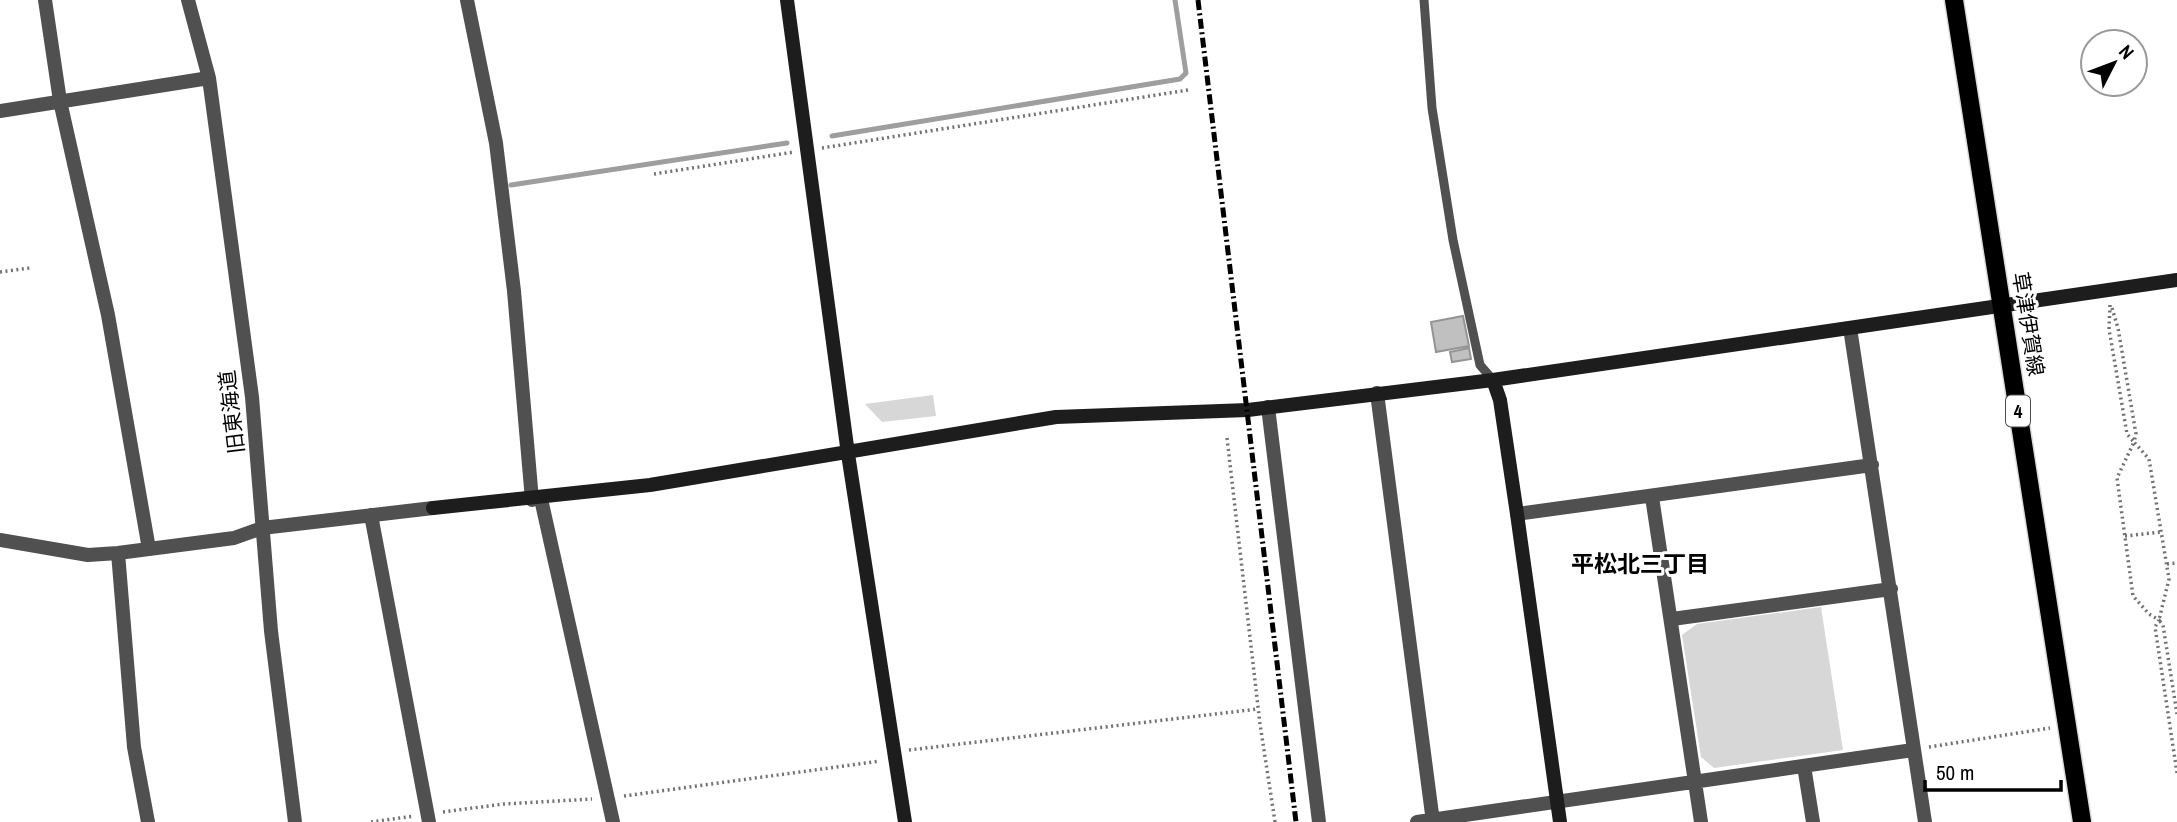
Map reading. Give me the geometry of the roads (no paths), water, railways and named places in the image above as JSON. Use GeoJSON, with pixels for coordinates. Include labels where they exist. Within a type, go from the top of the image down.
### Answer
{"type":"FeatureCollection","features":[{"type":"Feature","properties":{"kind":"main road","name":"草津伊賀線"},"geometry":{"type":"LineString","coordinates":[[1954,0],[2082,822]]}},
{"type":"Feature","properties":{"kind":"street"},"geometry":{"type":"LineString","coordinates":[[45,0],[60,101],[108,315],[149,549]]}},
{"type":"Feature","properties":{"kind":"street","name":"旧東海道"},"geometry":{"type":"LineString","coordinates":[[188,0],[209,78],[252,397],[271,631],[295,822]]}},
{"type":"Feature","properties":{"kind":"street"},"geometry":{"type":"LineString","coordinates":[[467,0],[496,143],[536,499],[613,822]]}},
{"type":"Feature","properties":{"kind":"street"},"geometry":{"type":"LineString","coordinates":[[787,0],[848,454],[893,759],[905,822]]}},
{"type":"Feature","properties":{"kind":"street"},"geometry":{"type":"LineString","coordinates":[[0,111],[209,78]]}},
{"type":"Feature","properties":{"kind":"street"},"geometry":{"type":"LineString","coordinates":[[0,540],[88,555],[118,553],[234,538],[262,527],[536,499],[848,454],[1056,417],[1268,407],[1493,380],[2002,308],[2177,280]]}},
{"type":"Feature","properties":{"kind":"street"},"geometry":{"type":"LineString","coordinates":[[1850,328],[1925,822]]}},
{"type":"Feature","properties":{"kind":"street"},"geometry":{"type":"LineString","coordinates":[[1493,380],[1500,400],[1560,822]]}},
{"type":"Feature","properties":{"kind":"street"},"geometry":{"type":"LineString","coordinates":[[1377,393],[1433,821]]}},
{"type":"Feature","properties":{"kind":"street"},"geometry":{"type":"LineString","coordinates":[[1268,407],[1319,822]]}},
{"type":"Feature","properties":{"kind":"street"},"geometry":{"type":"LineString","coordinates":[[1517,514],[1872,465]]}},
{"type":"Feature","properties":{"kind":"street"},"geometry":{"type":"LineString","coordinates":[[1652,497],[1702,822]]}},
{"type":"Feature","properties":{"kind":"street"},"geometry":{"type":"LineString","coordinates":[[371,515],[428,818]]}},
{"type":"Feature","properties":{"kind":"street"},"geometry":{"type":"LineString","coordinates":[[118,553],[134,747],[148,822]]}},
{"type":"Feature","properties":{"kind":"street"},"geometry":{"type":"LineString","coordinates":[[1672,619],[1891,589]]}},
{"type":"Feature","properties":{"kind":"street"},"geometry":{"type":"LineString","coordinates":[[1418,822],[1913,750]]}},
{"type":"Feature","properties":{"kind":"street"},"geometry":{"type":"LineString","coordinates":[[1804,766],[1813,822]]}},
{"type":"Feature","properties":{"kind":"lane"},"geometry":{"type":"LineString","coordinates":[[1424,0],[1432,108],[1453,240],[1480,365],[1493,380]]}},
{"type":"Feature","properties":{"kind":"waterway"},"geometry":{"type":"LineString","coordinates":[[832,136],[1180,79],[1186,73],[1175,0]]}},
{"type":"Feature","properties":{"kind":"waterway"},"geometry":{"type":"LineString","coordinates":[[511,185],[787,143]]}},
{"type":"Feature","properties":{"kind":"railway"},"geometry":{"type":"LineString","coordinates":[[1198,0],[1296,822]]}},
{"type":"Feature","properties":{"kind":"district","name":"平松北三丁目"},"geometry":{"type":"Point","coordinates":[1640,564]}}]}
